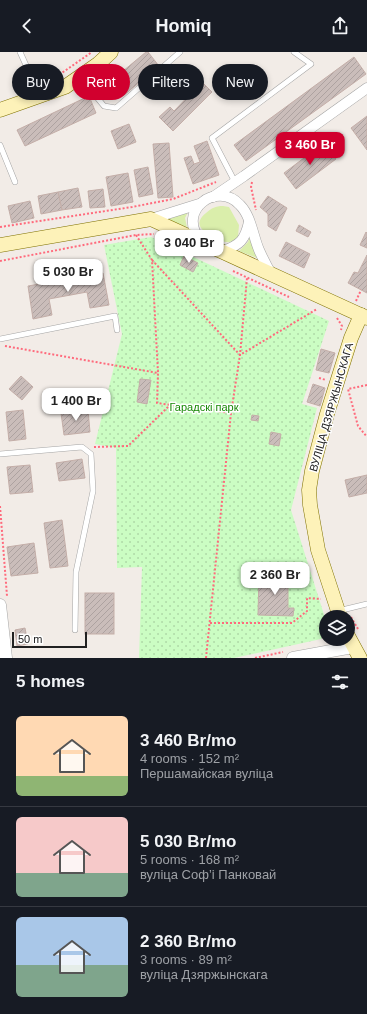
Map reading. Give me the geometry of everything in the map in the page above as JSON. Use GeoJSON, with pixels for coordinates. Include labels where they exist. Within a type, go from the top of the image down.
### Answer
{"type":"FeatureCollection","features":[{"type":"Feature","properties":{"kind":"main road"},"geometry":{"type":"LineString","coordinates":[[64,87],[98,64],[111,52]]}},
{"type":"Feature","properties":{"kind":"main road"},"geometry":{"type":"LineString","coordinates":[[0,110],[29,100]]}},
{"type":"Feature","properties":{"kind":"main road"},"geometry":{"type":"LineString","coordinates":[[0,245],[151,219],[272,275],[363,312]]}},
{"type":"Feature","properties":{"kind":"main road","name":"ВУЛІЦА ДЗЯРЖЫНСКАГА"},"geometry":{"type":"LineString","coordinates":[[340,610],[318,550],[310,505],[310,490],[312,471],[327,414],[352,338],[363,312]]}},
{"type":"Feature","properties":{"kind":"street"},"geometry":{"type":"LineString","coordinates":[[151,219],[199,204],[213,196],[233,178],[367,88]]}},
{"type":"Feature","properties":{"kind":"street"},"geometry":{"type":"LineString","coordinates":[[213,196],[231,198],[239,203],[245,211],[259,250],[272,275]]}},
{"type":"Feature","properties":{"kind":"street"},"geometry":{"type":"LineString","coordinates":[[199,204],[194,212],[193,226],[197,237],[202,242]]}},
{"type":"Feature","properties":{"kind":"street"},"geometry":{"type":"LineString","coordinates":[[223,252],[242,242],[247,234],[249,222]]}},
{"type":"Feature","properties":{"kind":"street"},"geometry":{"type":"LineString","coordinates":[[4,602],[6,658]]}},
{"type":"Feature","properties":{"kind":"street"},"geometry":{"type":"LineString","coordinates":[[292,658],[312,656],[345,646]]}},
{"type":"Feature","properties":{"kind":"lane"},"geometry":{"type":"LineString","coordinates":[[20,52],[26,64]]}},
{"type":"Feature","properties":{"kind":"lane"},"geometry":{"type":"LineString","coordinates":[[130,96],[180,52]]}},
{"type":"Feature","properties":{"kind":"lane"},"geometry":{"type":"LineString","coordinates":[[233,178],[212,138],[311,64],[294,52]]}},
{"type":"Feature","properties":{"kind":"lane"},"geometry":{"type":"LineString","coordinates":[[99,100],[104,106],[116,108],[125,100]]}},
{"type":"Feature","properties":{"kind":"lane"},"geometry":{"type":"LineString","coordinates":[[0,145],[14,182]]}},
{"type":"Feature","properties":{"kind":"lane"},"geometry":{"type":"LineString","coordinates":[[0,339],[115,316],[117,330]]}},
{"type":"Feature","properties":{"kind":"lane"},"geometry":{"type":"LineString","coordinates":[[0,454],[82,447],[91,454],[93,491],[76,572],[75,630]]}},
{"type":"Feature","properties":{"kind":"lane"},"geometry":{"type":"LineString","coordinates":[[348,610],[367,604]]}},
{"type":"Feature","properties":{"kind":"path"},"geometry":{"type":"LineString","coordinates":[[64,72],[92,52]]}},
{"type":"Feature","properties":{"kind":"path"},"geometry":{"type":"LineString","coordinates":[[0,227],[132,207],[173,199],[212,184],[233,178]]}},
{"type":"Feature","properties":{"kind":"path"},"geometry":{"type":"LineString","coordinates":[[252,182],[251,188],[256,210]]}},
{"type":"Feature","properties":{"kind":"path"},"geometry":{"type":"LineString","coordinates":[[0,261],[136,235],[156,234]]}},
{"type":"Feature","properties":{"kind":"path"},"geometry":{"type":"LineString","coordinates":[[136,235],[152,260],[240,355]]}},
{"type":"Feature","properties":{"kind":"path"},"geometry":{"type":"LineString","coordinates":[[152,260],[158,373],[157,403],[231,412]]}},
{"type":"Feature","properties":{"kind":"path"},"geometry":{"type":"LineString","coordinates":[[228,268],[296,300]]}},
{"type":"Feature","properties":{"kind":"path"},"geometry":{"type":"LineString","coordinates":[[206,658],[231,412],[240,355],[247,278]]}},
{"type":"Feature","properties":{"kind":"path"},"geometry":{"type":"LineString","coordinates":[[356,301],[361,290]]}},
{"type":"Feature","properties":{"kind":"path"},"geometry":{"type":"LineString","coordinates":[[350,299],[356,301],[363,312]]}},
{"type":"Feature","properties":{"kind":"path"},"geometry":{"type":"LineString","coordinates":[[310,306],[323,311]]}},
{"type":"Feature","properties":{"kind":"path"},"geometry":{"type":"LineString","coordinates":[[240,355],[317,309]]}},
{"type":"Feature","properties":{"kind":"path"},"geometry":{"type":"LineString","coordinates":[[333,316],[337,318],[342,326],[340,335]]}},
{"type":"Feature","properties":{"kind":"path"},"geometry":{"type":"LineString","coordinates":[[0,345],[158,373]]}},
{"type":"Feature","properties":{"kind":"path"},"geometry":{"type":"LineString","coordinates":[[345,396],[350,383]]}},
{"type":"Feature","properties":{"kind":"path"},"geometry":{"type":"LineString","coordinates":[[348,389],[367,385]]}},
{"type":"Feature","properties":{"kind":"path"},"geometry":{"type":"LineString","coordinates":[[348,389],[358,426],[367,438]]}},
{"type":"Feature","properties":{"kind":"path"},"geometry":{"type":"LineString","coordinates":[[82,447],[128,446],[170,405]]}},
{"type":"Feature","properties":{"kind":"path"},"geometry":{"type":"LineString","coordinates":[[0,506],[4,602]]}},
{"type":"Feature","properties":{"kind":"path"},"geometry":{"type":"LineString","coordinates":[[210,623],[292,623],[307,611],[307,598],[325,599]]}},
{"type":"Feature","properties":{"kind":"green space"},"geometry":{"type":"Polygon","coordinates":[[[216,207],[229,207],[239,225],[238,237],[231,242],[222,241],[211,236],[203,230],[200,224],[202,217],[208,211],[216,207]]]}},
{"type":"Feature","properties":{"kind":"green space"},"geometry":{"type":"Polygon","coordinates":[[[188,212],[185,218],[187,227],[165,219],[188,212]]]}},
{"type":"Feature","properties":{"kind":"green space"},"geometry":{"type":"Polygon","coordinates":[[[250,236],[257,258],[239,251],[248,242],[250,236]]]}},
{"type":"Feature","properties":{"kind":"green space","name":"Гарадскі парк"},"geometry":{"type":"Polygon","coordinates":[[[151,237],[329,321],[302,404],[317,408],[291,510],[323,610],[319,610],[319,639],[234,658],[139,658],[142,567],[117,568],[116,448],[95,444],[122,334],[104,245],[151,237]]]}},
{"type":"Feature","properties":{"kind":"building"},"geometry":{"type":"Polygon","coordinates":[[[146,52],[148,52],[157,64],[138,64],[138,84],[130,90],[130,65],[146,52]]]}},
{"type":"Feature","properties":{"kind":"building"},"geometry":{"type":"Polygon","coordinates":[[[354,57],[366,74],[246,161],[234,145],[354,57]]]}},
{"type":"Feature","properties":{"kind":"building"},"geometry":{"type":"Polygon","coordinates":[[[204,84],[212,92],[204,100],[204,84]]]}},
{"type":"Feature","properties":{"kind":"building"},"geometry":{"type":"Polygon","coordinates":[[[81,100],[91,100],[96,113],[25,146],[17,130],[81,100]]]}},
{"type":"Feature","properties":{"kind":"building"},"geometry":{"type":"Polygon","coordinates":[[[185,100],[204,100],[173,131],[159,117],[170,107],[174,111],[185,100]]]}},
{"type":"Feature","properties":{"kind":"building"},"geometry":{"type":"Polygon","coordinates":[[[367,116],[367,150],[351,128],[367,116]]]}},
{"type":"Feature","properties":{"kind":"building"},"geometry":{"type":"Polygon","coordinates":[[[129,124],[136,142],[118,149],[111,131],[129,124]]]}},
{"type":"Feature","properties":{"kind":"building"},"geometry":{"type":"Polygon","coordinates":[[[207,141],[219,175],[193,184],[184,158],[191,156],[194,164],[200,162],[194,146],[207,141]]]}},
{"type":"Feature","properties":{"kind":"building"},"geometry":{"type":"Polygon","coordinates":[[[169,143],[173,197],[158,198],[153,144],[169,143]]]}},
{"type":"Feature","properties":{"kind":"building"},"geometry":{"type":"Polygon","coordinates":[[[324,143],[336,159],[296,189],[284,173],[324,143]]]}},
{"type":"Feature","properties":{"kind":"building"},"geometry":{"type":"Polygon","coordinates":[[[148,167],[153,194],[139,197],[134,170],[148,167]]]}},
{"type":"Feature","properties":{"kind":"building"},"geometry":{"type":"Polygon","coordinates":[[[128,173],[133,202],[111,206],[106,177],[128,173]]]}},
{"type":"Feature","properties":{"kind":"building"},"geometry":{"type":"Polygon","coordinates":[[[78,188],[82,207],[62,210],[58,192],[78,188]]]}},
{"type":"Feature","properties":{"kind":"building"},"geometry":{"type":"Polygon","coordinates":[[[103,189],[105,207],[90,208],[88,191],[103,189]]]}},
{"type":"Feature","properties":{"kind":"building"},"geometry":{"type":"Polygon","coordinates":[[[58,192],[62,210],[41,214],[38,196],[58,192]]]}},
{"type":"Feature","properties":{"kind":"building"},"geometry":{"type":"Polygon","coordinates":[[[268,196],[287,208],[276,231],[268,226],[268,214],[260,207],[268,196]]]}},
{"type":"Feature","properties":{"kind":"building"},"geometry":{"type":"Polygon","coordinates":[[[30,201],[34,218],[12,223],[8,206],[30,201]]]}},
{"type":"Feature","properties":{"kind":"building"},"geometry":{"type":"Polygon","coordinates":[[[299,225],[311,232],[308,237],[296,231],[299,225]]]}},
{"type":"Feature","properties":{"kind":"building"},"geometry":{"type":"Polygon","coordinates":[[[366,232],[367,233],[367,248],[360,245],[366,232]]]}},
{"type":"Feature","properties":{"kind":"building"},"geometry":{"type":"Polygon","coordinates":[[[286,242],[310,254],[304,268],[279,256],[286,242]]]}},
{"type":"Feature","properties":{"kind":"building"},"geometry":{"type":"Polygon","coordinates":[[[367,255],[367,293],[348,283],[354,272],[358,273],[367,255]]]}},
{"type":"Feature","properties":{"kind":"building"},"geometry":{"type":"Polygon","coordinates":[[[184,256],[198,263],[193,272],[180,265],[184,256]]]}},
{"type":"Feature","properties":{"kind":"building"},"geometry":{"type":"Polygon","coordinates":[[[103,273],[109,305],[90,308],[87,292],[49,299],[52,315],[33,319],[28,286],[103,273]]]}},
{"type":"Feature","properties":{"kind":"building"},"geometry":{"type":"Polygon","coordinates":[[[321,349],[335,353],[329,373],[316,370],[321,349]]]}},
{"type":"Feature","properties":{"kind":"building"},"geometry":{"type":"Polygon","coordinates":[[[21,376],[33,387],[22,400],[9,389],[21,376]]]}},
{"type":"Feature","properties":{"kind":"building"},"geometry":{"type":"Polygon","coordinates":[[[140,379],[151,380],[147,404],[137,402],[140,379]]]}},
{"type":"Feature","properties":{"kind":"building"},"geometry":{"type":"Polygon","coordinates":[[[313,384],[325,388],[320,406],[307,402],[313,384]]]}},
{"type":"Feature","properties":{"kind":"building"},"geometry":{"type":"Polygon","coordinates":[[[23,410],[26,439],[9,441],[6,412],[23,410]]]}},
{"type":"Feature","properties":{"kind":"building"},"geometry":{"type":"Polygon","coordinates":[[[88,410],[90,432],[64,435],[61,413],[88,410]]]}},
{"type":"Feature","properties":{"kind":"building"},"geometry":{"type":"Polygon","coordinates":[[[252,415],[259,416],[258,421],[251,420],[252,415]]]}},
{"type":"Feature","properties":{"kind":"building"},"geometry":{"type":"Polygon","coordinates":[[[271,432],[281,434],[279,446],[269,444],[271,432]]]}},
{"type":"Feature","properties":{"kind":"building"},"geometry":{"type":"Polygon","coordinates":[[[82,459],[85,478],[59,481],[56,463],[82,459]]]}},
{"type":"Feature","properties":{"kind":"building"},"geometry":{"type":"Polygon","coordinates":[[[30,465],[33,492],[10,494],[7,467],[30,465]]]}},
{"type":"Feature","properties":{"kind":"building"},"geometry":{"type":"Polygon","coordinates":[[[367,475],[367,493],[349,497],[345,480],[367,475]]]}},
{"type":"Feature","properties":{"kind":"building"},"geometry":{"type":"Polygon","coordinates":[[[62,520],[68,566],[50,568],[44,523],[62,520]]]}},
{"type":"Feature","properties":{"kind":"building"},"geometry":{"type":"Polygon","coordinates":[[[34,543],[38,573],[11,576],[7,547],[34,543]]]}},
{"type":"Feature","properties":{"kind":"building"},"geometry":{"type":"Polygon","coordinates":[[[259,576],[294,577],[294,586],[288,586],[288,608],[294,608],[293,616],[258,615],[259,576]]]}},
{"type":"Feature","properties":{"kind":"building"},"geometry":{"type":"Polygon","coordinates":[[[85,593],[114,593],[114,634],[85,634],[85,593]]]}},
{"type":"Feature","properties":{"kind":"building"},"geometry":{"type":"Polygon","coordinates":[[[25,628],[28,644],[17,646],[15,630],[25,628]]]}}]}
